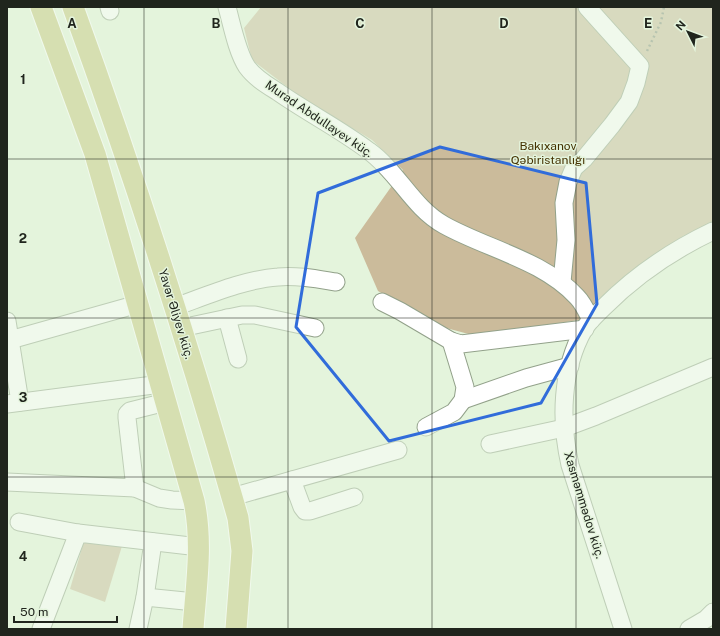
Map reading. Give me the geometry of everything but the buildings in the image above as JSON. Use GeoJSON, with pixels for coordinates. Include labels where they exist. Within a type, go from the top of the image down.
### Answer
{"type":"FeatureCollection","features":[{"type":"Feature","properties":{"kind":"main road"},"geometry":{"type":"LineString","coordinates":[[41,7],[95,154],[194,501],[198,524],[199,547],[193,629]]}},
{"type":"Feature","properties":{"kind":"main road","name":"Yavər Əliyev küç."},"geometry":{"type":"LineString","coordinates":[[73,7],[122,142],[175,307],[239,523],[242,551],[236,629]]}},
{"type":"Feature","properties":{"kind":"street","name":"Murad Abdullayev küç."},"geometry":{"type":"LineString","coordinates":[[228,7],[232,27],[242,57],[247,67],[255,76],[300,108],[342,132],[370,152],[390,170],[421,206],[444,225],[538,269],[562,282],[578,298],[588,324]]}},
{"type":"Feature","properties":{"kind":"street"},"geometry":{"type":"LineString","coordinates":[[562,282],[566,240],[564,203],[568,182],[574,168],[584,159],[629,102],[640,66],[587,7]]}},
{"type":"Feature","properties":{"kind":"street","name":"Xasməmmədov küç."},"geometry":{"type":"LineString","coordinates":[[623,629],[570,465],[565,444],[564,428],[566,388],[570,366],[576,348],[588,324],[619,292],[641,274],[696,239],[713,231]]}},
{"type":"Feature","properties":{"kind":"street"},"geometry":{"type":"LineString","coordinates":[[175,307],[247,283],[277,277],[298,277],[336,282]]}},
{"type":"Feature","properties":{"kind":"street"},"geometry":{"type":"LineString","coordinates":[[382,302],[400,311],[451,342],[461,344],[588,324]]}},
{"type":"Feature","properties":{"kind":"street"},"geometry":{"type":"LineString","coordinates":[[10,340],[138,304]]}},
{"type":"Feature","properties":{"kind":"street"},"geometry":{"type":"LineString","coordinates":[[181,328],[242,315],[255,315],[315,328]]}},
{"type":"Feature","properties":{"kind":"street"},"geometry":{"type":"LineString","coordinates":[[226,318],[238,359]]}},
{"type":"Feature","properties":{"kind":"street"},"geometry":{"type":"LineString","coordinates":[[7,321],[10,340],[14,403],[163,393]]}},
{"type":"Feature","properties":{"kind":"street"},"geometry":{"type":"LineString","coordinates":[[426,427],[454,412],[463,400],[465,387],[451,342]]}},
{"type":"Feature","properties":{"kind":"street"},"geometry":{"type":"LineString","coordinates":[[463,400],[526,378],[570,366]]}},
{"type":"Feature","properties":{"kind":"street"},"geometry":{"type":"LineString","coordinates":[[490,444],[564,428],[713,368]]}},
{"type":"Feature","properties":{"kind":"street"},"geometry":{"type":"LineString","coordinates":[[135,488],[126,418],[127,414],[163,393]]}},
{"type":"Feature","properties":{"kind":"street"},"geometry":{"type":"LineString","coordinates":[[232,497],[398,450]]}},
{"type":"Feature","properties":{"kind":"street"},"geometry":{"type":"LineString","coordinates":[[292,480],[302,508],[305,511],[310,511],[354,497]]}},
{"type":"Feature","properties":{"kind":"street"},"geometry":{"type":"LineString","coordinates":[[7,482],[135,488],[159,498],[194,501]]}},
{"type":"Feature","properties":{"kind":"street"},"geometry":{"type":"LineString","coordinates":[[19,522],[78,533],[199,547]]}},
{"type":"Feature","properties":{"kind":"street"},"geometry":{"type":"LineString","coordinates":[[42,629],[78,533]]}},
{"type":"Feature","properties":{"kind":"street"},"geometry":{"type":"LineString","coordinates":[[138,629],[145,598],[154,542]]}},
{"type":"Feature","properties":{"kind":"street"},"geometry":{"type":"LineString","coordinates":[[145,598],[195,602]]}},
{"type":"Feature","properties":{"kind":"street"},"geometry":{"type":"LineString","coordinates":[[689,629],[706,619],[713,612]]}},
{"type":"Feature","properties":{"kind":"path"},"geometry":{"type":"LineString","coordinates":[[640,66],[661,22],[664,7]]}},
{"type":"Feature","properties":{"kind":"highlighted area"},"geometry":{"type":"Polygon","coordinates":[[[440,147],[586,183],[597,304],[541,403],[389,441],[296,327],[318,193],[440,147]]]}},
{"type":"Feature","properties":{"kind":"green space","name":"Bakıxanov Qəbiristanlığı"},"geometry":{"type":"Polygon","coordinates":[[[261,7],[713,7],[713,223],[683,236],[611,288],[579,320],[476,336],[435,325],[378,291],[355,238],[403,170],[372,140],[299,96],[252,60],[244,28],[261,7]]]}},
{"type":"Feature","properties":{"kind":"green space"},"geometry":{"type":"Polygon","coordinates":[[[84,541],[122,546],[105,602],[70,589],[84,541]]]}}]}
